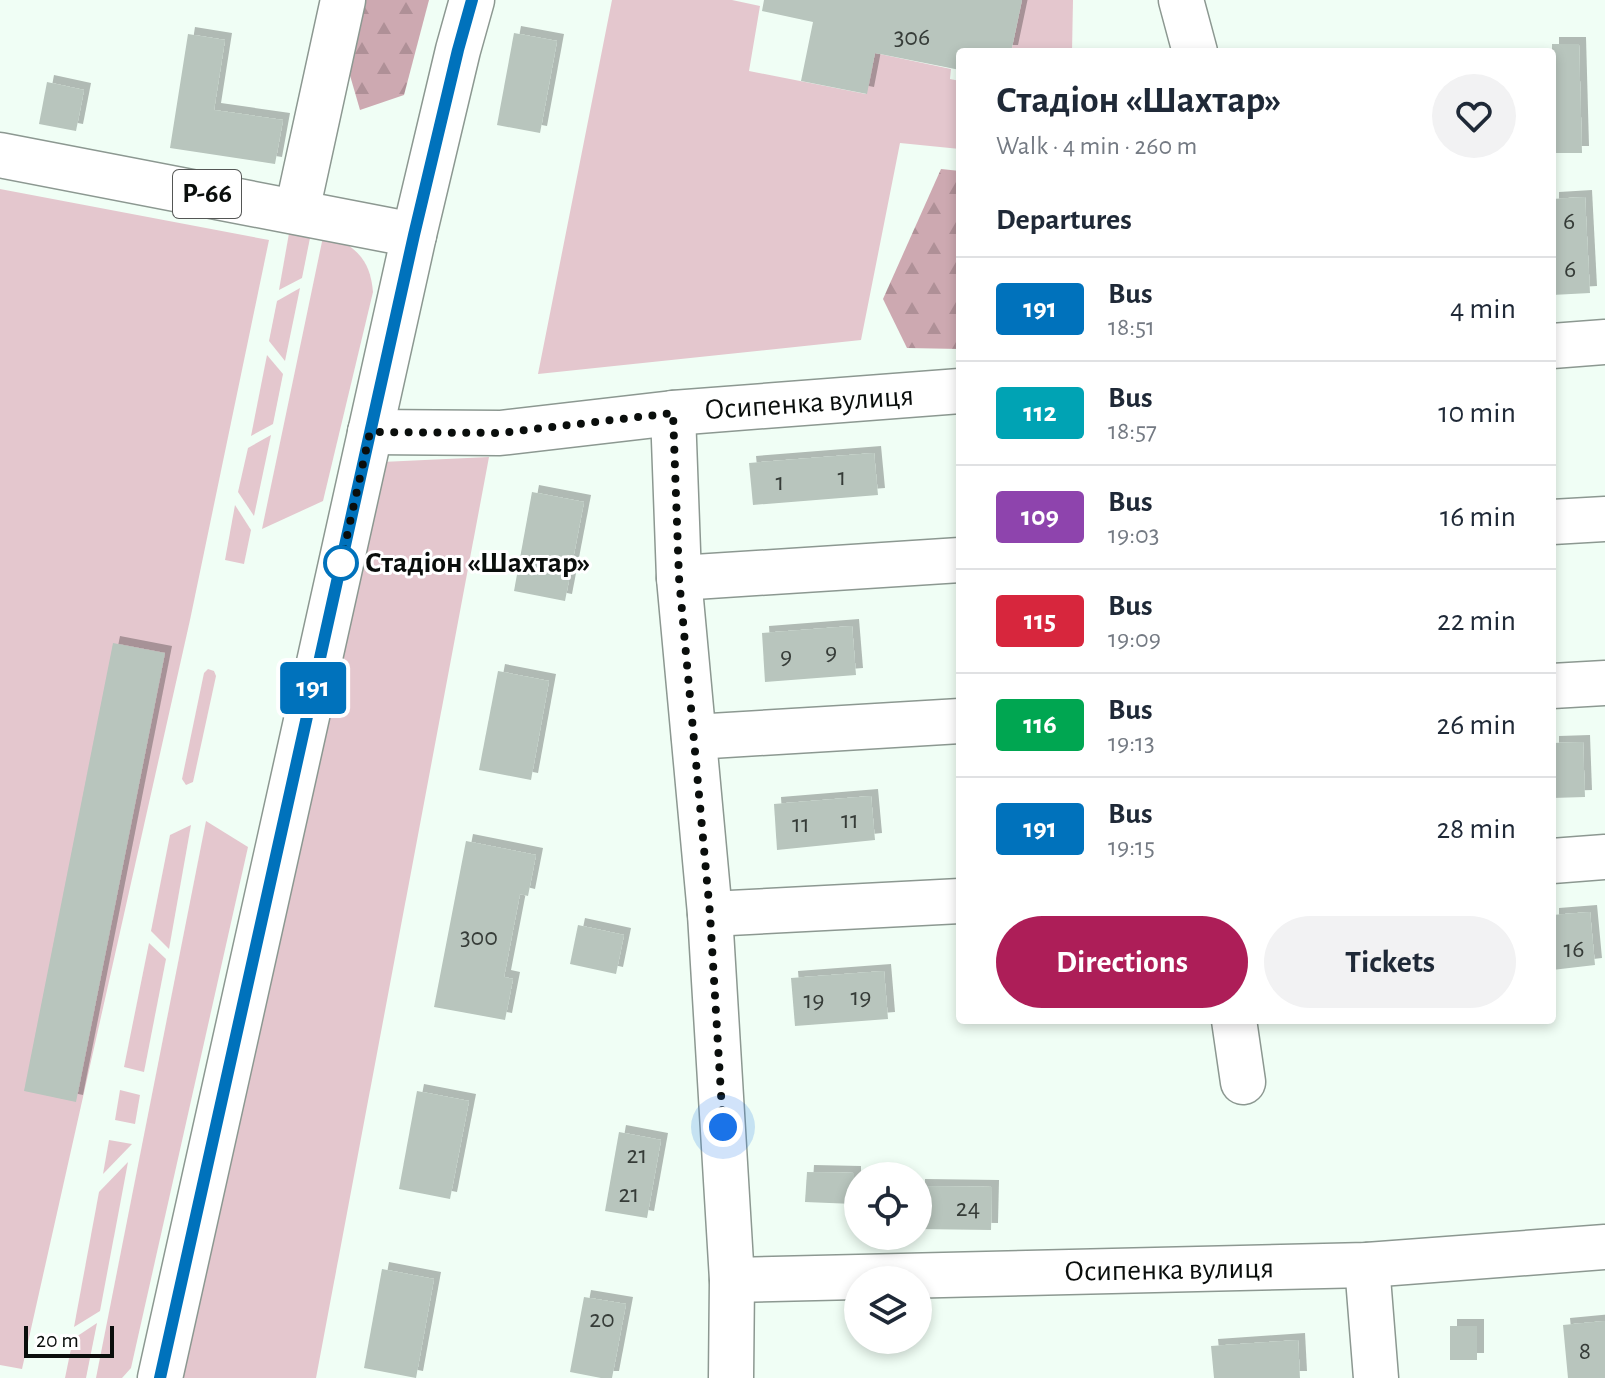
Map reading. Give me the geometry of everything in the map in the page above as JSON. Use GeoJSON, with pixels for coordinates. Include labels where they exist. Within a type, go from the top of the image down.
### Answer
{"type":"FeatureCollection","features":[{"type":"Feature","properties":{"kind":"street"},"geometry":{"type":"LineString","coordinates":[[297,211],[343,0]]}},
{"type":"Feature","properties":{"kind":"street"},"geometry":{"type":"LineString","coordinates":[[160,1378],[414,235],[472,0]]}},
{"type":"Feature","properties":{"kind":"street"},"geometry":{"type":"LineString","coordinates":[[1181,0],[1194,48]]}},
{"type":"Feature","properties":{"kind":"street","name":"Р-66"},"geometry":{"type":"LineString","coordinates":[[0,155],[414,235]]}},
{"type":"Feature","properties":{"kind":"street"},"geometry":{"type":"LineString","coordinates":[[1556,346],[1605,342]]}},
{"type":"Feature","properties":{"kind":"street","name":"Осипенка вулиця"},"geometry":{"type":"LineString","coordinates":[[370,432],[500,433],[673,413],[956,391]]}},
{"type":"Feature","properties":{"kind":"street"},"geometry":{"type":"LineString","coordinates":[[673,413],[679,578],[710,914],[732,1280],[731,1378]]}},
{"type":"Feature","properties":{"kind":"street"},"geometry":{"type":"LineString","coordinates":[[1556,522],[1605,519]]}},
{"type":"Feature","properties":{"kind":"street"},"geometry":{"type":"LineString","coordinates":[[679,578],[956,560]]}},
{"type":"Feature","properties":{"kind":"street"},"geometry":{"type":"LineString","coordinates":[[1556,686],[1605,683]]}},
{"type":"Feature","properties":{"kind":"street"},"geometry":{"type":"LineString","coordinates":[[694,737],[956,721]]}},
{"type":"Feature","properties":{"kind":"street"},"geometry":{"type":"LineString","coordinates":[[1556,861],[1605,857]]}},
{"type":"Feature","properties":{"kind":"street"},"geometry":{"type":"LineString","coordinates":[[710,914],[956,901]]}},
{"type":"Feature","properties":{"kind":"street"},"geometry":{"type":"LineString","coordinates":[[1235,1024],[1243,1082]]}},
{"type":"Feature","properties":{"kind":"street","name":"Осипенка вулиця"},"geometry":{"type":"LineString","coordinates":[[732,1280],[1367,1265],[1605,1247]]}},
{"type":"Feature","properties":{"kind":"street"},"geometry":{"type":"LineString","coordinates":[[1367,1265],[1376,1378]]}},
{"type":"Feature","properties":{"kind":"shaded area"},"geometry":{"type":"Polygon","coordinates":[[[612,0],[732,0],[760,6],[749,71],[866,94],[875,53],[951,69],[950,79],[956,80],[956,149],[900,143],[861,340],[538,374],[612,0]]]}},
{"type":"Feature","properties":{"kind":"shaded area"},"geometry":{"type":"Polygon","coordinates":[[[1022,0],[1073,0],[1072,48],[1012,48],[1022,0]]]}},
{"type":"Feature","properties":{"kind":"shaded area"},"geometry":{"type":"Polygon","coordinates":[[[0,189],[269,240],[190,620],[22,1369],[0,1365],[0,189]]]}},
{"type":"Feature","properties":{"kind":"shaded area"},"geometry":{"type":"Polygon","coordinates":[[[291,222],[312,228],[302,278],[279,290],[291,222]]]}},
{"type":"Feature","properties":{"kind":"shaded area"},"geometry":{"type":"Polygon","coordinates":[[[324,232],[359,254],[368,270],[373,292],[323,501],[262,529],[324,232]]]}},
{"type":"Feature","properties":{"kind":"shaded area"},"geometry":{"type":"Polygon","coordinates":[[[300,288],[285,361],[269,341],[277,301],[300,288]]]}},
{"type":"Feature","properties":{"kind":"shaded area"},"geometry":{"type":"Polygon","coordinates":[[[267,355],[283,374],[273,424],[251,436],[267,355]]]}},
{"type":"Feature","properties":{"kind":"shaded area"},"geometry":{"type":"Polygon","coordinates":[[[271,435],[254,516],[238,492],[248,448],[271,435]]]}},
{"type":"Feature","properties":{"kind":"shaded area"},"geometry":{"type":"Polygon","coordinates":[[[489,457],[316,1378],[176,1378],[382,462],[489,457]]]}},
{"type":"Feature","properties":{"kind":"shaded area"},"geometry":{"type":"Polygon","coordinates":[[[235,505],[251,530],[244,564],[225,560],[235,505]]]}},
{"type":"Feature","properties":{"kind":"shaded area"},"geometry":{"type":"Polygon","coordinates":[[[208,669],[214,671],[216,676],[193,782],[186,785],[182,779],[204,673],[208,669]]]}},
{"type":"Feature","properties":{"kind":"shaded area"},"geometry":{"type":"Polygon","coordinates":[[[206,821],[248,847],[131,1368],[122,1378],[96,1378],[206,821]]]}},
{"type":"Feature","properties":{"kind":"shaded area"},"geometry":{"type":"Polygon","coordinates":[[[191,825],[169,949],[151,931],[170,835],[191,825]]]}},
{"type":"Feature","properties":{"kind":"shaded area"},"geometry":{"type":"Polygon","coordinates":[[[149,943],[166,959],[144,1072],[124,1067],[149,943]]]}},
{"type":"Feature","properties":{"kind":"shaded area"},"geometry":{"type":"Polygon","coordinates":[[[120,1090],[140,1095],[135,1124],[115,1120],[120,1090]]]}},
{"type":"Feature","properties":{"kind":"shaded area"},"geometry":{"type":"Polygon","coordinates":[[[109,1140],[132,1144],[103,1174],[109,1140]]]}},
{"type":"Feature","properties":{"kind":"shaded area"},"geometry":{"type":"Polygon","coordinates":[[[128,1162],[100,1311],[74,1327],[99,1192],[128,1162]]]}},
{"type":"Feature","properties":{"kind":"shaded area"},"geometry":{"type":"Polygon","coordinates":[[[97,1323],[86,1378],[65,1378],[73,1339],[97,1323]]]}},
{"type":"Feature","properties":{"kind":"green space"},"geometry":{"type":"Polygon","coordinates":[[[361,0],[429,0],[404,95],[360,110],[347,65],[361,0]]]}},
{"type":"Feature","properties":{"kind":"green space"},"geometry":{"type":"Polygon","coordinates":[[[941,169],[956,171],[956,349],[907,348],[883,299],[941,169]]]}},
{"type":"Feature","properties":{"kind":"building"},"geometry":{"type":"Polygon","coordinates":[[[764,0],[1022,0],[1012,48],[956,48],[956,69],[875,53],[867,94],[801,81],[813,22],[762,11],[764,0]]]}},
{"type":"Feature","properties":{"kind":"building"},"geometry":{"type":"Polygon","coordinates":[[[514,33],[557,41],[540,133],[497,125],[514,33]]]}},
{"type":"Feature","properties":{"kind":"building"},"geometry":{"type":"Polygon","coordinates":[[[188,34],[225,40],[214,110],[283,120],[275,164],[170,148],[188,34]]]}},
{"type":"Feature","properties":{"kind":"building"},"geometry":{"type":"Polygon","coordinates":[[[1552,44],[1579,44],[1582,153],[1556,153],[1556,48],[1552,48],[1552,44]]]}},
{"type":"Feature","properties":{"kind":"building"},"geometry":{"type":"Polygon","coordinates":[[[47,82],[84,90],[76,131],[39,124],[47,82]]]}},
{"type":"Feature","properties":{"kind":"building"},"geometry":{"type":"Polygon","coordinates":[[[1585,197],[1590,293],[1556,295],[1556,199],[1585,197]]]}},
{"type":"Feature","properties":{"kind":"building"},"geometry":{"type":"Polygon","coordinates":[[[874,453],[878,495],[753,505],[749,463],[874,453]]]}},
{"type":"Feature","properties":{"kind":"building"},"geometry":{"type":"Polygon","coordinates":[[[532,492],[584,502],[565,601],[514,591],[532,492]]]}},
{"type":"Feature","properties":{"kind":"building"},"geometry":{"type":"Polygon","coordinates":[[[852,626],[856,675],[765,682],[762,633],[852,626]]]}},
{"type":"Feature","properties":{"kind":"building"},"geometry":{"type":"Polygon","coordinates":[[[113,643],[165,653],[76,1102],[24,1091],[113,643]]]}},
{"type":"Feature","properties":{"kind":"building"},"geometry":{"type":"Polygon","coordinates":[[[498,671],[549,681],[531,780],[479,770],[498,671]]]}},
{"type":"Feature","properties":{"kind":"building"},"geometry":{"type":"Polygon","coordinates":[[[1583,742],[1585,797],[1556,798],[1556,743],[1583,742]]]}},
{"type":"Feature","properties":{"kind":"building"},"geometry":{"type":"Polygon","coordinates":[[[871,796],[875,840],[777,850],[774,804],[871,796]]]}},
{"type":"Feature","properties":{"kind":"building"},"geometry":{"type":"Polygon","coordinates":[[[466,841],[536,855],[528,896],[520,894],[504,977],[513,979],[505,1020],[434,1007],[466,841]]]}},
{"type":"Feature","properties":{"kind":"building"},"geometry":{"type":"Polygon","coordinates":[[[1590,912],[1595,965],[1556,970],[1556,915],[1590,912]]]}},
{"type":"Feature","properties":{"kind":"building"},"geometry":{"type":"Polygon","coordinates":[[[578,925],[624,935],[616,974],[570,964],[578,925]]]}},
{"type":"Feature","properties":{"kind":"building"},"geometry":{"type":"Polygon","coordinates":[[[884,971],[888,1019],[795,1026],[791,978],[884,971]]]}},
{"type":"Feature","properties":{"kind":"building"},"geometry":{"type":"Polygon","coordinates":[[[417,1091],[469,1101],[450,1199],[399,1189],[417,1091]]]}},
{"type":"Feature","properties":{"kind":"building"},"geometry":{"type":"Polygon","coordinates":[[[619,1132],[661,1140],[647,1218],[605,1211],[619,1132]]]}},
{"type":"Feature","properties":{"kind":"building"},"geometry":{"type":"Polygon","coordinates":[[[807,1172],[844,1173],[844,1204],[805,1202],[807,1172]]]}},
{"type":"Feature","properties":{"kind":"building"},"geometry":{"type":"Polygon","coordinates":[[[932,1186],[992,1187],[991,1230],[932,1229],[932,1186]]]}},
{"type":"Feature","properties":{"kind":"building"},"geometry":{"type":"Polygon","coordinates":[[[382,1269],[434,1279],[416,1378],[364,1368],[382,1269]]]}},
{"type":"Feature","properties":{"kind":"building"},"geometry":{"type":"Polygon","coordinates":[[[584,1297],[626,1304],[612,1378],[570,1372],[584,1297]]]}},
{"type":"Feature","properties":{"kind":"building"},"geometry":{"type":"Polygon","coordinates":[[[1605,1321],[1605,1378],[1568,1378],[1563,1325],[1605,1321]]]}},
{"type":"Feature","properties":{"kind":"building"},"geometry":{"type":"Polygon","coordinates":[[[1450,1326],[1477,1326],[1477,1360],[1450,1360],[1450,1326]]]}},
{"type":"Feature","properties":{"kind":"building"},"geometry":{"type":"Polygon","coordinates":[[[1298,1340],[1300,1378],[1214,1378],[1211,1346],[1298,1340]]]}},
{"type":"Feature","properties":{"kind":"bus line","name":"191"},"geometry":{"type":"LineString","coordinates":[[160,1378],[414,235],[472,0]]}},
{"type":"Feature","properties":{"kind":"place","name":"Стадіон «Шахтар»"},"geometry":{"type":"Point","coordinates":[341,563]}},
{"type":"Feature","properties":{"kind":"route"},"geometry":{"type":"LineString","coordinates":[[341,563],[370,432],[500,433],[673,413],[679,578],[710,914],[723,1127]]}}]}
